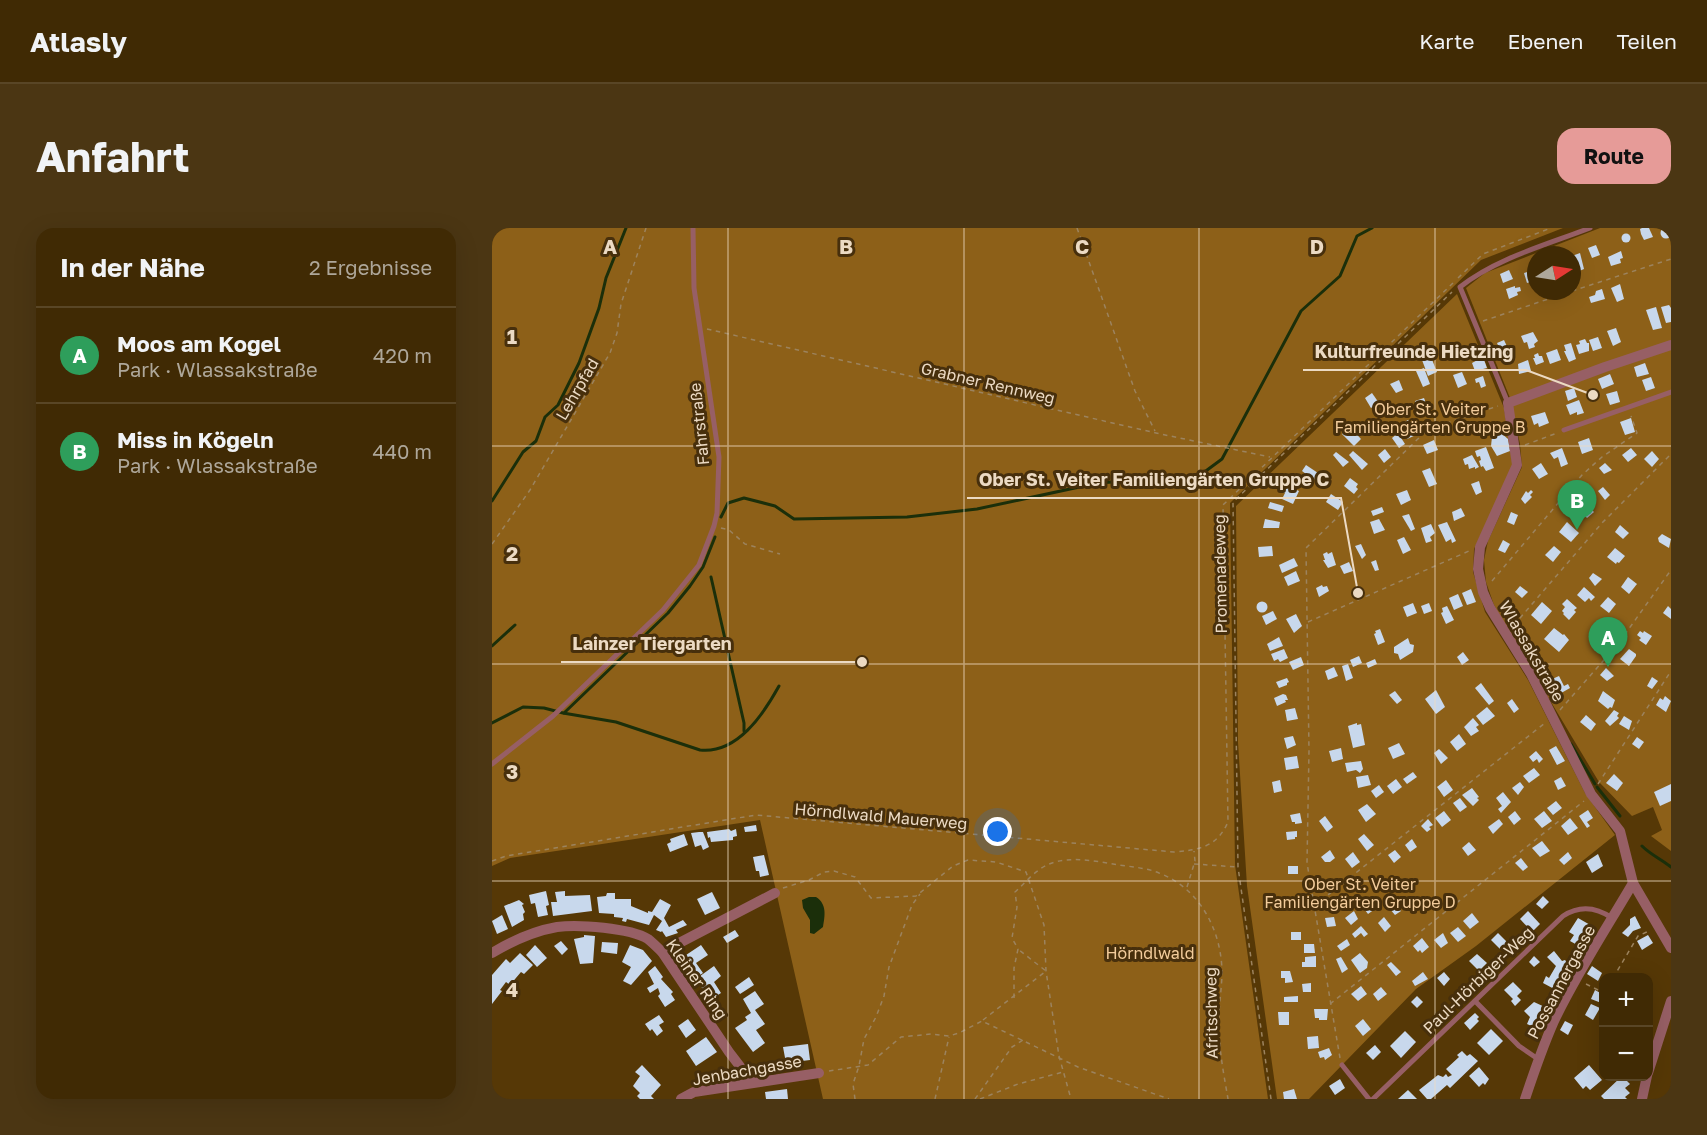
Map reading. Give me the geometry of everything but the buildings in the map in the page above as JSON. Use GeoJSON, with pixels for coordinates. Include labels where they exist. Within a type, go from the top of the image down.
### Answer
{"type":"FeatureCollection","features":[{"type":"Feature","properties":{"kind":"street"},"geometry":{"type":"LineString","coordinates":[[1508,403],[1595,370],[1671,345]]}},
{"type":"Feature","properties":{"kind":"street","name":"Wlassakstraße"},"geometry":{"type":"LineString","coordinates":[[1508,403],[1517,465],[1480,547],[1478,568],[1483,592],[1505,634],[1531,674],[1591,794],[1620,831],[1633,883],[1671,948]]}},
{"type":"Feature","properties":{"kind":"street","name":"Possannergasse"},"geometry":{"type":"LineString","coordinates":[[1525,1099],[1538,1059],[1555,1020],[1576,979],[1633,883]]}},
{"type":"Feature","properties":{"kind":"street"},"geometry":{"type":"LineString","coordinates":[[662,952],[774,892]]}},
{"type":"Feature","properties":{"kind":"street","name":"Kleiner Ring"},"geometry":{"type":"LineString","coordinates":[[492,953],[522,937],[557,927],[588,927],[629,932],[648,939],[662,952],[729,1052],[752,1082]]}},
{"type":"Feature","properties":{"kind":"street"},"geometry":{"type":"LineString","coordinates":[[1653,1059],[1671,1001]]}},
{"type":"Feature","properties":{"kind":"street","name":"Jenbachgasse"},"geometry":{"type":"LineString","coordinates":[[681,1099],[694,1092],[819,1073]]}},
{"type":"Feature","properties":{"kind":"street"},"geometry":{"type":"LineString","coordinates":[[1642,1099],[1646,1081]]}},
{"type":"Feature","properties":{"kind":"lane","name":"Fahrstraße"},"geometry":{"type":"LineString","coordinates":[[492,764],[553,716],[663,610],[699,565],[714,526],[717,513],[719,457],[694,288],[693,228]]}},
{"type":"Feature","properties":{"kind":"lane"},"geometry":{"type":"LineString","coordinates":[[1461,287],[1478,274],[1496,265],[1590,228]]}},
{"type":"Feature","properties":{"kind":"lane","name":"Wlassakstraße"},"geometry":{"type":"LineString","coordinates":[[1461,287],[1508,403]]}},
{"type":"Feature","properties":{"kind":"lane"},"geometry":{"type":"LineString","coordinates":[[1564,430],[1671,392]]}},
{"type":"Feature","properties":{"kind":"lane","name":"Paul-Hörbiger-Weg"},"geometry":{"type":"LineString","coordinates":[[1371,1099],[1568,913],[1593,908],[1612,918]]}},
{"type":"Feature","properties":{"kind":"lane"},"geometry":{"type":"LineString","coordinates":[[1475,1001],[1519,1046],[1538,1059]]}},
{"type":"Feature","properties":{"kind":"lane"},"geometry":{"type":"LineString","coordinates":[[1342,1065],[1371,1099]]}},
{"type":"Feature","properties":{"kind":"path","name":"Lehrpfad"},"geometry":{"type":"LineString","coordinates":[[492,544],[530,490],[610,353],[621,304],[646,228]]}},
{"type":"Feature","properties":{"kind":"path"},"geometry":{"type":"LineString","coordinates":[[1077,228],[1135,391],[1156,433]]}},
{"type":"Feature","properties":{"kind":"path","name":"Hörndlwald Mauerweg"},"geometry":{"type":"LineString","coordinates":[[492,861],[506,856],[756,815],[1174,852],[1204,847],[1219,838],[1228,822],[1223,505],[1483,254],[1551,228]]}},
{"type":"Feature","properties":{"kind":"path"},"geometry":{"type":"LineString","coordinates":[[1581,288],[1671,259]]}},
{"type":"Feature","properties":{"kind":"path","name":"Promenadeweg"},"geometry":{"type":"LineString","coordinates":[[1271,1099],[1238,867],[1233,502],[1451,292],[1461,287]]}},
{"type":"Feature","properties":{"kind":"path"},"geometry":{"type":"LineString","coordinates":[[1477,324],[1545,300]]}},
{"type":"Feature","properties":{"kind":"path","name":"Grabner Rennweg"},"geometry":{"type":"LineString","coordinates":[[700,327],[1156,433],[1271,457]]}},
{"type":"Feature","properties":{"kind":"path"},"geometry":{"type":"LineString","coordinates":[[1342,1065],[1307,863],[1309,771],[1306,548],[1425,432],[1508,403]]}},
{"type":"Feature","properties":{"kind":"path"},"geometry":{"type":"LineString","coordinates":[[1483,592],[1582,476],[1602,457],[1637,433],[1628,406]]}},
{"type":"Feature","properties":{"kind":"path"},"geometry":{"type":"LineString","coordinates":[[1516,449],[1564,430]]}},
{"type":"Feature","properties":{"kind":"path"},"geometry":{"type":"LineString","coordinates":[[1505,634],[1602,523],[1671,454]]}},
{"type":"Feature","properties":{"kind":"path"},"geometry":{"type":"LineString","coordinates":[[714,526],[729,530],[745,544],[780,554]]}},
{"type":"Feature","properties":{"kind":"path"},"geometry":{"type":"LineString","coordinates":[[1307,622],[1480,547]]}},
{"type":"Feature","properties":{"kind":"path"},"geometry":{"type":"LineString","coordinates":[[1314,906],[1552,717],[1618,644],[1671,570]]}},
{"type":"Feature","properties":{"kind":"path"},"geometry":{"type":"LineString","coordinates":[[1330,1005],[1591,794],[1671,671]]}},
{"type":"Feature","properties":{"kind":"path"},"geometry":{"type":"LineString","coordinates":[[1187,888],[1194,864],[1193,850]]}},
{"type":"Feature","properties":{"kind":"path"},"geometry":{"type":"LineString","coordinates":[[774,892],[824,872],[834,871],[855,877],[871,898],[916,896],[953,866],[968,860],[996,862],[1026,872],[1044,925],[1046,971],[1059,1056],[1071,1099]]}},
{"type":"Feature","properties":{"kind":"path","name":"Afritschweg"},"geometry":{"type":"LineString","coordinates":[[1030,879],[1051,863],[1068,860],[1148,869],[1173,879],[1187,888],[1210,922],[1219,949],[1222,970],[1219,1028],[1228,1099]]}},
{"type":"Feature","properties":{"kind":"path"},"geometry":{"type":"LineString","coordinates":[[1194,864],[1238,867]]}},
{"type":"Feature","properties":{"kind":"path"},"geometry":{"type":"LineString","coordinates":[[1030,879],[1015,892],[1017,907],[1012,938],[1017,949],[1046,971]]}},
{"type":"Feature","properties":{"kind":"path"},"geometry":{"type":"LineString","coordinates":[[855,1099],[854,1084],[864,1039],[884,996],[889,967],[912,905],[921,892]]}},
{"type":"Feature","properties":{"kind":"path"},"geometry":{"type":"LineString","coordinates":[[1616,973],[1638,936],[1658,927]]}},
{"type":"Feature","properties":{"kind":"path"},"geometry":{"type":"LineString","coordinates":[[1014,998],[1014,968],[1017,949]]}},
{"type":"Feature","properties":{"kind":"path"},"geometry":{"type":"LineString","coordinates":[[819,1073],[868,1065],[900,1037],[931,1034],[949,1036],[959,1033],[982,1021],[1046,971]]}},
{"type":"Feature","properties":{"kind":"path"},"geometry":{"type":"LineString","coordinates":[[1576,979],[1599,990]]}},
{"type":"Feature","properties":{"kind":"path"},"geometry":{"type":"LineString","coordinates":[[982,1021],[1088,1071],[1169,1099]]}},
{"type":"Feature","properties":{"kind":"path"},"geometry":{"type":"LineString","coordinates":[[935,1099],[949,1036]]}},
{"type":"Feature","properties":{"kind":"path"},"geometry":{"type":"LineString","coordinates":[[975,1099],[1012,1047],[1023,1040]]}},
{"type":"Feature","properties":{"kind":"path"},"geometry":{"type":"LineString","coordinates":[[980,1099],[1018,1084],[1064,1072]]}},
{"type":"Feature","properties":{"kind":"path"},"geometry":{"type":"LineString","coordinates":[[988,1095],[993,1099]]}},
{"type":"Feature","properties":{"kind":"green space","name":"Hörndlwald"},"geometry":{"type":"Polygon","coordinates":[[[492,228],[1563,228],[1481,260],[1230,503],[1235,865],[1268,1099],[823,1099],[760,820],[510,858],[492,866],[492,228]]]}},
{"type":"Feature","properties":{"kind":"green space"},"geometry":{"type":"Polygon","coordinates":[[[1600,228],[1671,228],[1671,851],[1651,836],[1662,830],[1653,807],[1632,816],[1599,782],[1494,605],[1486,582],[1484,560],[1488,541],[1522,467],[1520,444],[1510,398],[1466,288],[1485,273],[1527,257],[1527,300],[1581,300],[1581,246],[1554,246],[1600,228]]]}},
{"type":"Feature","properties":{"kind":"green space"},"geometry":{"type":"Polygon","coordinates":[[[1457,294],[1504,408],[1513,467],[1474,549],[1473,572],[1485,612],[1528,680],[1585,793],[1615,835],[1476,946],[1416,989],[1309,1099],[1277,1099],[1247,886],[1238,742],[1236,506],[1457,294]]]}},
{"type":"Feature","properties":{"kind":"shaded area"},"geometry":{"type":"Polygon","coordinates":[[[816,897],[820,900],[824,910],[823,927],[814,934],[810,933],[810,920],[803,908],[802,900],[816,897]]]}},
{"type":"Feature","properties":{"kind":"waterway"},"geometry":{"type":"LineString","coordinates":[[492,501],[523,452],[536,441],[545,417],[558,405],[579,363],[599,308],[606,278],[626,228]]}},
{"type":"Feature","properties":{"kind":"waterway"},"geometry":{"type":"LineString","coordinates":[[721,517],[728,503],[744,498],[775,506],[794,519],[907,517],[977,509],[1098,483],[1199,476],[1222,459],[1301,311],[1340,276],[1357,236],[1372,228]]}},
{"type":"Feature","properties":{"kind":"waterway"},"geometry":{"type":"LineString","coordinates":[[564,713],[668,613],[703,567],[715,537]]}},
{"type":"Feature","properties":{"kind":"waterway"},"geometry":{"type":"LineString","coordinates":[[711,577],[744,731]]}},
{"type":"Feature","properties":{"kind":"waterway"},"geometry":{"type":"LineString","coordinates":[[492,646],[515,625]]}},
{"type":"Feature","properties":{"kind":"waterway"},"geometry":{"type":"LineString","coordinates":[[492,723],[523,707],[544,708],[616,722],[700,750],[713,750],[726,746],[747,730],[757,720],[779,686]]}},
{"type":"Feature","properties":{"kind":"waterway"},"geometry":{"type":"LineString","coordinates":[[1571,744],[1595,784]]}},
{"type":"Feature","properties":{"kind":"waterway"},"geometry":{"type":"LineString","coordinates":[[1597,787],[1620,816]]}},
{"type":"Feature","properties":{"kind":"waterway"},"geometry":{"type":"LineString","coordinates":[[1642,846],[1671,867]]}},
{"type":"Feature","properties":{"kind":"place","name":"Kulturfreunde Hietzing"},"geometry":{"type":"Point","coordinates":[1593,395]}},
{"type":"Feature","properties":{"kind":"place","name":"Miss in Kögeln"},"geometry":{"type":"Point","coordinates":[1577,530]}},
{"type":"Feature","properties":{"kind":"place","name":"Ober St. Veiter Familiengärten Gruppe C"},"geometry":{"type":"Point","coordinates":[1358,593]}},
{"type":"Feature","properties":{"kind":"place","name":"Lainzer Tiergarten"},"geometry":{"type":"Point","coordinates":[862,662]}},
{"type":"Feature","properties":{"kind":"place","name":"Moos am Kogel"},"geometry":{"type":"Point","coordinates":[1608,667]}},
{"type":"Feature","properties":{"kind":"park label","name":"Ober St. Veiter Familiengärten Gruppe B"},"geometry":{"type":"Point","coordinates":[1430,418]}},
{"type":"Feature","properties":{"kind":"park label","name":"Ober St. Veiter Familiengärten Gruppe D"},"geometry":{"type":"Point","coordinates":[1360,893]}}]}
